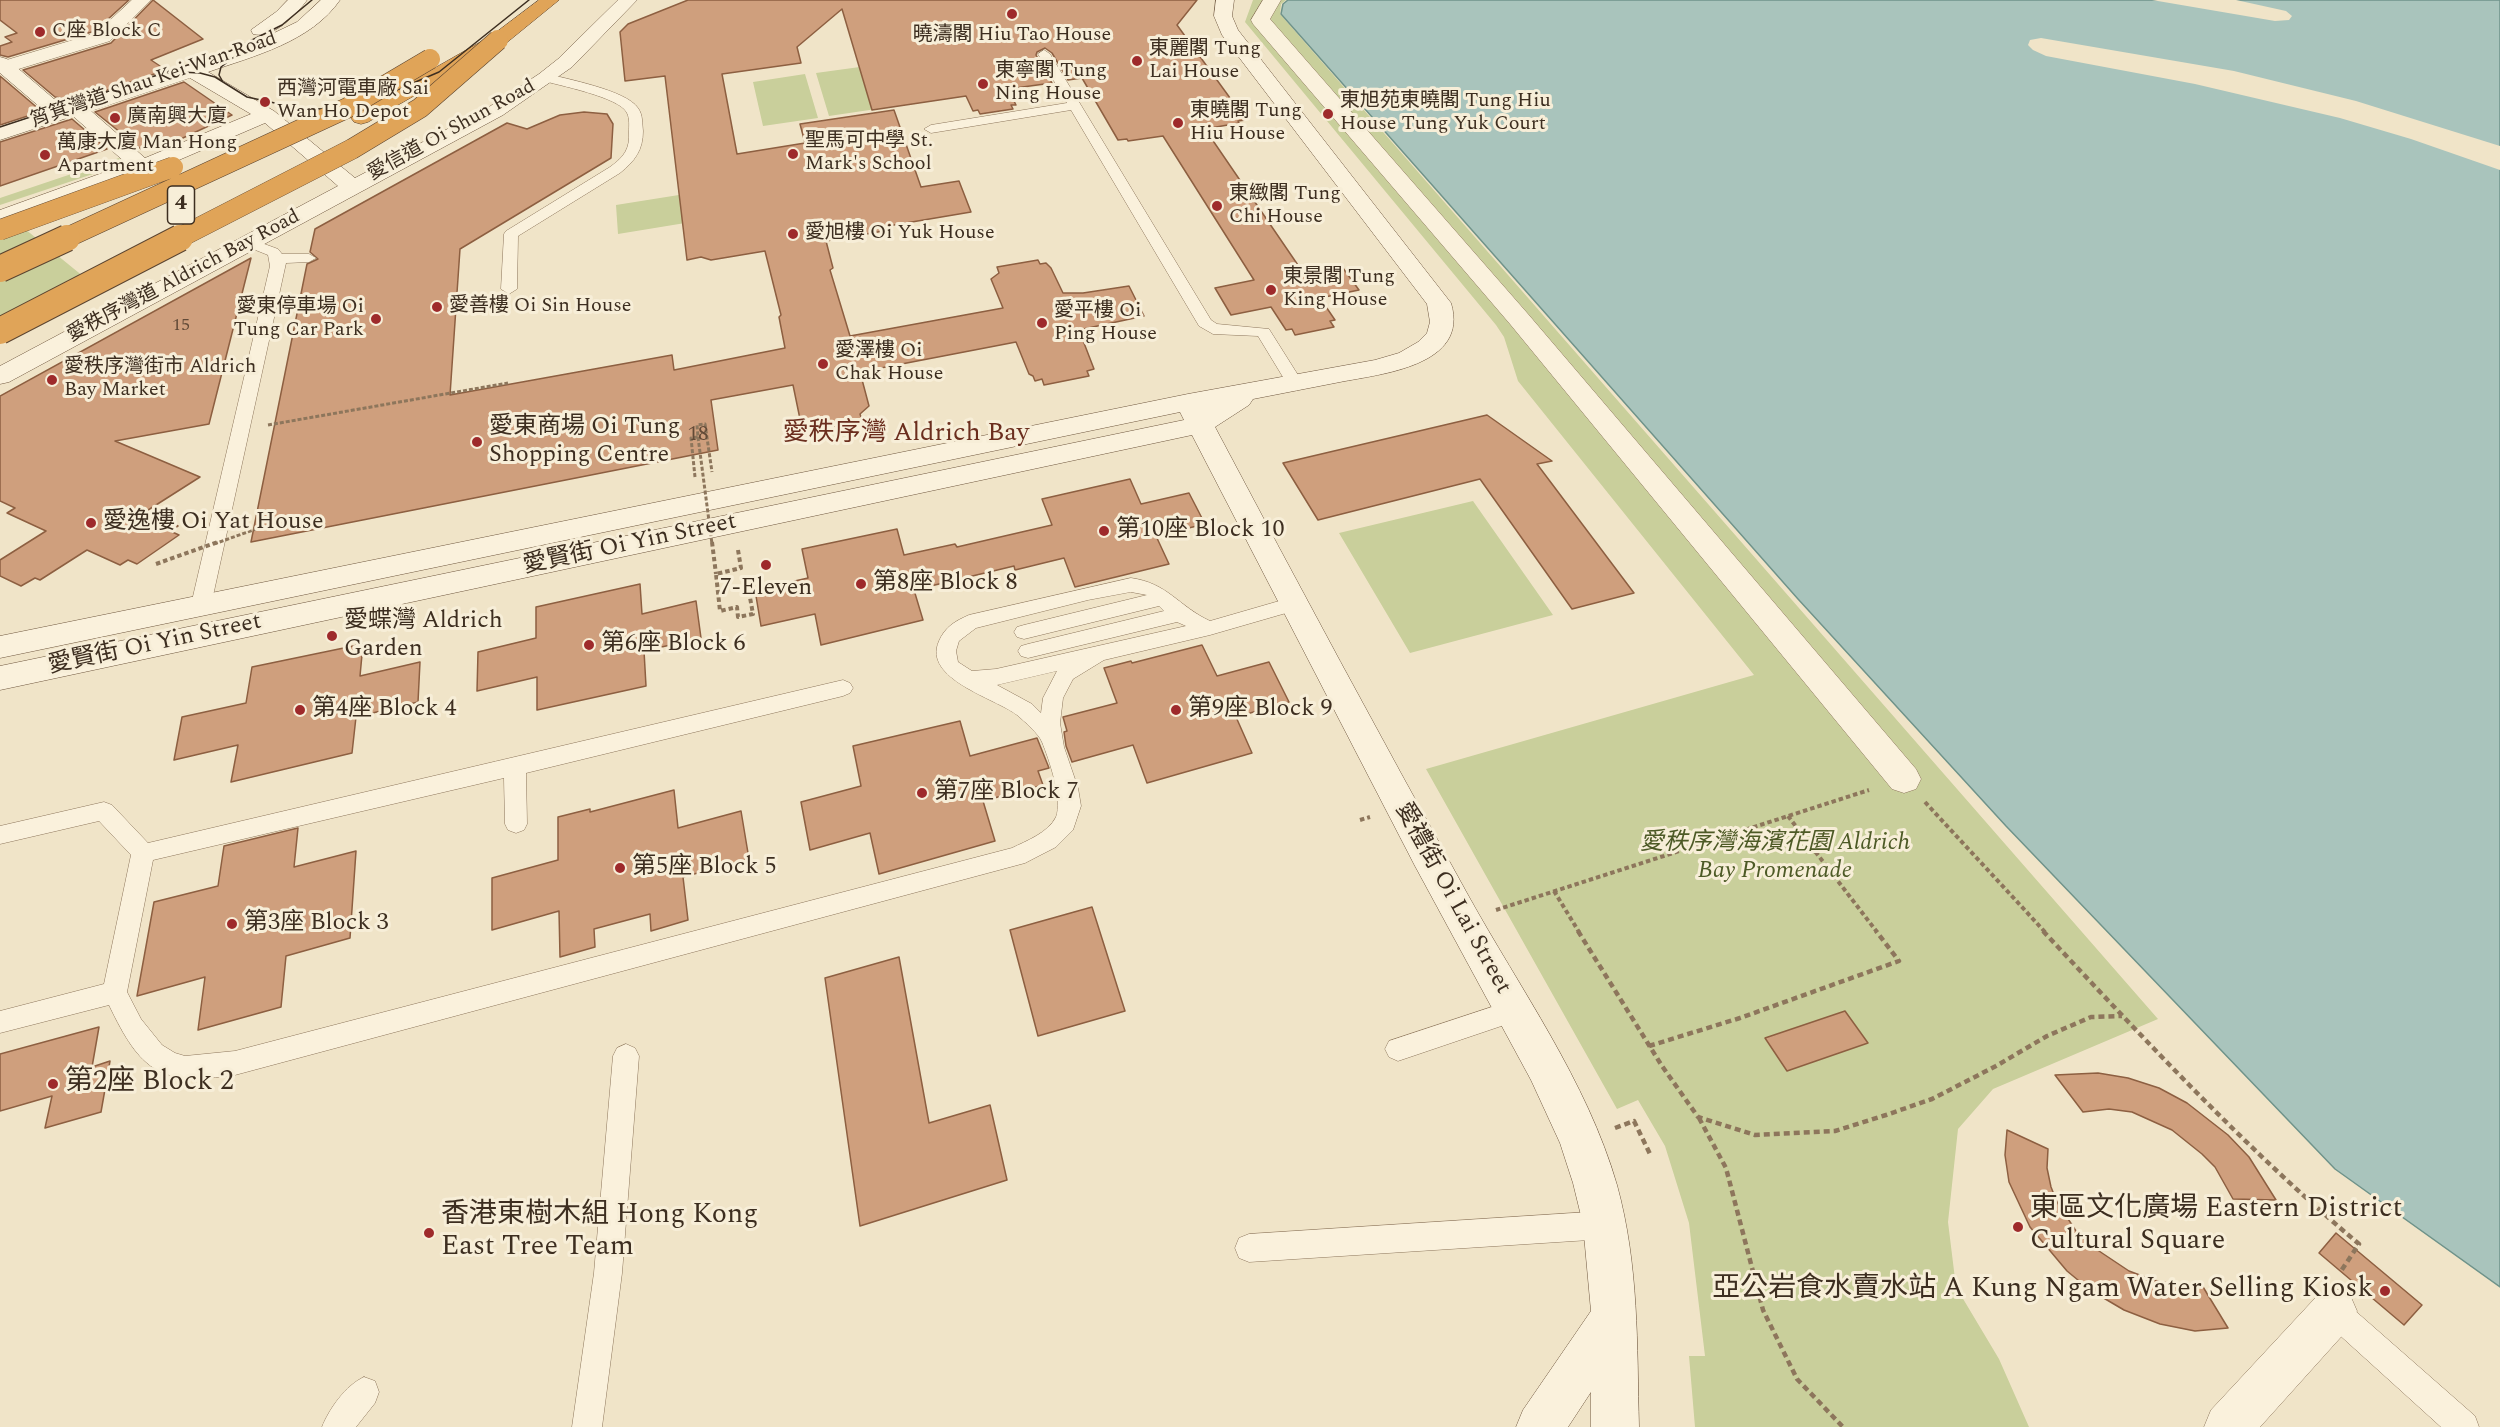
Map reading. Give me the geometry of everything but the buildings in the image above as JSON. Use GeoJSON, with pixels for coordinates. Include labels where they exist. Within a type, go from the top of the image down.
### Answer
{"type":"FeatureCollection","features":[{"type":"Feature","properties":{"kind":"highway","name":"4"},"geometry":{"type":"LineString","coordinates":[[0,291],[361,118],[498,40],[550,0]]}},
{"type":"Feature","properties":{"kind":"highway"},"geometry":{"type":"LineString","coordinates":[[0,331],[352,149],[420,108],[498,40]]}},
{"type":"Feature","properties":{"kind":"highway","name":"4"},"geometry":{"type":"LineString","coordinates":[[0,269],[347,108],[450,46]]}},
{"type":"Feature","properties":{"kind":"highway"},"geometry":{"type":"LineString","coordinates":[[0,230],[184,162],[430,59]]}},
{"type":"Feature","properties":{"kind":"highway"},"geometry":{"type":"LineString","coordinates":[[0,315],[267,176],[303,156],[361,118]]}},
{"type":"Feature","properties":{"kind":"street"},"geometry":{"type":"LineString","coordinates":[[2,65],[103,36],[142,0]]}},
{"type":"Feature","properties":{"kind":"street","name":"筲箕灣道 Shau Kei Wan Road"},"geometry":{"type":"LineString","coordinates":[[0,119],[188,60],[231,44],[268,26],[298,0]]}},
{"type":"Feature","properties":{"kind":"street","name":"筲箕灣道 Shau Kei Wan Road"},"geometry":{"type":"LineString","coordinates":[[0,134],[243,54],[287,35],[318,15],[332,0]]}},
{"type":"Feature","properties":{"kind":"street","name":"愛信道 Oi Shun Road"},"geometry":{"type":"LineString","coordinates":[[345,181],[503,89],[545,57],[604,0]]}},
{"type":"Feature","properties":{"kind":"street","name":"愛信道 Oi Shun Road"},"geometry":{"type":"LineString","coordinates":[[345,181],[496,111],[565,63],[628,0]]}},
{"type":"Feature","properties":{"kind":"street","name":"愛賢街 Oi Yin Street"},"geometry":{"type":"LineString","coordinates":[[0,678],[1194,413],[1253,392],[1402,360],[1426,349],[1435,340],[1443,323],[1443,313],[1435,297],[1229,31],[1221,12],[1225,0]]}},
{"type":"Feature","properties":{"kind":"street"},"geometry":{"type":"LineString","coordinates":[[1272,0],[1260,20],[1526,328],[1904,779]]}},
{"type":"Feature","properties":{"kind":"street"},"geometry":{"type":"LineString","coordinates":[[2,65],[48,104],[77,109],[143,167]]}},
{"type":"Feature","properties":{"kind":"street"},"geometry":{"type":"LineString","coordinates":[[193,71],[267,115],[345,181]]}},
{"type":"Feature","properties":{"kind":"street"},"geometry":{"type":"LineString","coordinates":[[0,218],[143,167],[267,115]]}},
{"type":"Feature","properties":{"kind":"street","name":"愛秩序灣道 Aldrich Bay Road"},"geometry":{"type":"LineString","coordinates":[[0,376],[248,242],[345,181]]}},
{"type":"Feature","properties":{"kind":"street","name":"愛秩序灣道 Aldrich Bay Road"},"geometry":{"type":"LineString","coordinates":[[0,356],[345,181]]}},
{"type":"Feature","properties":{"kind":"street","name":"愛賢街 Oi Yin Street"},"geometry":{"type":"LineString","coordinates":[[0,647],[201,605],[1194,413]]}},
{"type":"Feature","properties":{"kind":"street","name":"愛禮街 Oi Lai Street"},"geometry":{"type":"LineString","coordinates":[[1194,413],[1293,604],[1578,1132],[1605,1225],[1613,1319],[1615,1427]]}},
{"type":"Feature","properties":{"kind":"street"},"geometry":{"type":"LineString","coordinates":[[2228,1427],[2333,1295]]}},
{"type":"Feature","properties":{"kind":"street"},"geometry":{"type":"LineString","coordinates":[[1540,1427],[1613,1319]]}},
{"type":"Feature","properties":{"kind":"lane"},"geometry":{"type":"LineString","coordinates":[[1044,54],[1205,323],[1213,329],[1263,332],[1295,383]]}},
{"type":"Feature","properties":{"kind":"lane"},"geometry":{"type":"LineString","coordinates":[[509,289],[511,234],[615,170],[631,157],[638,144],[635,116],[629,106],[614,99],[545,78]]}},
{"type":"Feature","properties":{"kind":"lane"},"geometry":{"type":"LineString","coordinates":[[931,129],[1075,106]]}},
{"type":"Feature","properties":{"kind":"lane"},"geometry":{"type":"LineString","coordinates":[[201,605],[278,259],[273,252],[248,242]]}},
{"type":"Feature","properties":{"kind":"lane"},"geometry":{"type":"LineString","coordinates":[[278,259],[309,258]]}},
{"type":"Feature","properties":{"kind":"lane"},"geometry":{"type":"LineString","coordinates":[[1050,736],[1025,710],[972,678],[952,669],[946,659],[946,649],[957,630],[983,620],[1131,585],[1146,586],[1156,590],[1181,614],[1207,628]]}},
{"type":"Feature","properties":{"kind":"lane"},"geometry":{"type":"LineString","coordinates":[[1026,641],[1164,598]]}},
{"type":"Feature","properties":{"kind":"lane"},"geometry":{"type":"LineString","coordinates":[[972,678],[999,676],[1098,654],[1207,628],[1293,604]]}},
{"type":"Feature","properties":{"kind":"lane"},"geometry":{"type":"LineString","coordinates":[[1026,641],[1181,614]]}},
{"type":"Feature","properties":{"kind":"lane"},"geometry":{"type":"LineString","coordinates":[[983,620],[1003,620],[1019,627],[1026,641],[1016,667],[999,676]]}},
{"type":"Feature","properties":{"kind":"lane"},"geometry":{"type":"LineString","coordinates":[[143,854],[115,992],[132,1027],[153,1053],[168,1063],[185,1068],[209,1067],[246,1060],[1017,856],[1038,848],[1055,838],[1066,825],[1070,810],[1071,795],[1050,736],[1050,710],[1055,693],[1064,675],[1098,654]]}},
{"type":"Feature","properties":{"kind":"lane"},"geometry":{"type":"LineString","coordinates":[[143,854],[843,688]]}},
{"type":"Feature","properties":{"kind":"lane"},"geometry":{"type":"LineString","coordinates":[[515,767],[516,824]]}},
{"type":"Feature","properties":{"kind":"lane"},"geometry":{"type":"LineString","coordinates":[[0,835],[104,811],[143,854]]}},
{"type":"Feature","properties":{"kind":"lane"},"geometry":{"type":"LineString","coordinates":[[0,1022],[115,992]]}},
{"type":"Feature","properties":{"kind":"lane"},"geometry":{"type":"LineString","coordinates":[[1398,1049],[1513,1011]]}},
{"type":"Feature","properties":{"kind":"lane"},"geometry":{"type":"LineString","coordinates":[[588,1427],[608,1273],[626,1056]]}},
{"type":"Feature","properties":{"kind":"lane"},"geometry":{"type":"LineString","coordinates":[[1250,1248],[1605,1225]]}},
{"type":"Feature","properties":{"kind":"lane"},"geometry":{"type":"LineString","coordinates":[[2333,1295],[2464,1427]]}},
{"type":"Feature","properties":{"kind":"lane"},"geometry":{"type":"LineString","coordinates":[[338,1427],[364,1392]]}},
{"type":"Feature","properties":{"kind":"path"},"geometry":{"type":"LineString","coordinates":[[241,430],[507,383]]}},
{"type":"Feature","properties":{"kind":"path"},"geometry":{"type":"LineString","coordinates":[[712,480],[705,424],[697,425],[720,611],[737,607],[738,617],[753,614],[749,592]]}},
{"type":"Feature","properties":{"kind":"path"},"geometry":{"type":"LineString","coordinates":[[695,481],[691,438],[698,436]]}},
{"type":"Feature","properties":{"kind":"path"},"geometry":{"type":"LineString","coordinates":[[156,564],[256,529]]}},
{"type":"Feature","properties":{"kind":"path"},"geometry":{"type":"LineString","coordinates":[[716,574],[741,568],[737,546]]}},
{"type":"Feature","properties":{"kind":"path"},"geometry":{"type":"LineString","coordinates":[[1496,910],[1904,779],[2122,1016],[2301,1195],[2359,1244],[2340,1273],[2333,1295]]}},
{"type":"Feature","properties":{"kind":"path"},"geometry":{"type":"LineString","coordinates":[[1649,1046],[1740,1018],[1899,962],[1788,816]]}},
{"type":"Feature","properties":{"kind":"path"},"geometry":{"type":"LineString","coordinates":[[1554,891],[1649,1046],[1698,1117],[1726,1168],[1760,1298],[1768,1320],[1797,1379],[1843,1427]]}},
{"type":"Feature","properties":{"kind":"path"},"geometry":{"type":"LineString","coordinates":[[1698,1117],[1755,1135],[1835,1131],[1932,1099],[1996,1066],[2047,1036],[2091,1017],[2122,1016]]}},
{"type":"Feature","properties":{"kind":"path"},"geometry":{"type":"LineString","coordinates":[[1615,1128],[1634,1121],[1651,1156]]}},
{"type":"Feature","properties":{"kind":"green space","name":"愛秩序灣海濱花園 Aldrich Bay Promenade"},"geometry":{"type":"Polygon","coordinates":[[[1253,0],[1286,0],[1281,4],[1280,14],[2158,1019],[1993,1089],[1958,1129],[1948,1222],[1956,1287],[1999,1359],[2029,1427],[1695,1427],[1689,1356],[1705,1356],[1689,1223],[1665,1146],[1638,1100],[1617,1109],[1426,769],[1754,675],[1518,381],[1504,337],[1496,325],[1245,22],[1253,0]]]}},
{"type":"Feature","properties":{"kind":"green space"},"geometry":{"type":"Polygon","coordinates":[[[867,66],[883,108],[829,116],[816,73],[867,66]]]}},
{"type":"Feature","properties":{"kind":"green space"},"geometry":{"type":"Polygon","coordinates":[[[805,74],[818,118],[763,126],[753,82],[805,74]]]}},
{"type":"Feature","properties":{"kind":"green space"},"geometry":{"type":"Polygon","coordinates":[[[119,158],[126,163],[0,205],[0,198],[119,158]]]}},
{"type":"Feature","properties":{"kind":"green space"},"geometry":{"type":"Polygon","coordinates":[[[729,187],[734,215],[618,234],[616,205],[729,187]]]}},
{"type":"Feature","properties":{"kind":"green space"},"geometry":{"type":"Polygon","coordinates":[[[25,229],[84,277],[0,318],[0,238],[25,229]]]}},
{"type":"Feature","properties":{"kind":"green space"},"geometry":{"type":"Polygon","coordinates":[[[1473,501],[1553,615],[1410,653],[1339,533],[1473,501]]]}},
{"type":"Feature","properties":{"kind":"water"},"geometry":{"type":"Polygon","coordinates":[[[1288,0],[2500,0],[2500,1287],[2335,1169],[2006,826],[1798,599],[1281,14],[1283,4],[1288,0]]]}},
{"type":"Feature","properties":{"kind":"pier"},"geometry":{"type":"Polygon","coordinates":[[[2152,0],[2236,0],[2286,11],[2292,16],[2289,20],[2275,21],[2152,0]]]}},
{"type":"Feature","properties":{"kind":"pier"},"geometry":{"type":"Polygon","coordinates":[[[2041,38],[2234,71],[2356,101],[2500,146],[2500,170],[2411,139],[2340,118],[2195,84],[2046,56],[2028,45],[2030,40],[2041,38]]]}},
{"type":"Feature","properties":{"kind":"tram line"},"geometry":{"type":"LineString","coordinates":[[0,127],[230,51],[282,25],[312,0]]}},
{"type":"Feature","properties":{"kind":"tram line"},"geometry":{"type":"LineString","coordinates":[[223,82],[247,97],[298,108],[323,109],[392,92],[439,72],[529,0]]}},
{"type":"Feature","properties":{"kind":"tram line"},"geometry":{"type":"LineString","coordinates":[[223,82],[219,75],[221,67],[238,54]]}},
{"type":"Feature","properties":{"kind":"tram line"},"geometry":{"type":"LineString","coordinates":[[157,76],[180,72],[200,73],[223,82]]}},
{"type":"Feature","properties":{"kind":"place","name":"曉濤閣 Hiu Tao House"},"geometry":{"type":"Point","coordinates":[1012,14]}},
{"type":"Feature","properties":{"kind":"place","name":"C座 Block C"},"geometry":{"type":"Point","coordinates":[40,32]}},
{"type":"Feature","properties":{"kind":"place","name":"東麗閣 Tung Lai House"},"geometry":{"type":"Point","coordinates":[1137,61]}},
{"type":"Feature","properties":{"kind":"place","name":"東寧閣 Tung Ning House"},"geometry":{"type":"Point","coordinates":[983,84]}},
{"type":"Feature","properties":{"kind":"place","name":"西灣河電車廠 Sai Wan Ho Depot"},"geometry":{"type":"Point","coordinates":[265,102]}},
{"type":"Feature","properties":{"kind":"place","name":"東旭苑東曉閣 Tung Hiu House Tung Yuk Court"},"geometry":{"type":"Point","coordinates":[1328,114]}},
{"type":"Feature","properties":{"kind":"place","name":"廣南興大廈"},"geometry":{"type":"Point","coordinates":[115,118]}},
{"type":"Feature","properties":{"kind":"place","name":"東曉閣 Tung Hiu House"},"geometry":{"type":"Point","coordinates":[1178,123]}},
{"type":"Feature","properties":{"kind":"place","name":"聖馬可中學 St. Mark's School"},"geometry":{"type":"Point","coordinates":[793,154]}},
{"type":"Feature","properties":{"kind":"place","name":"萬康大廈 Man Hong Apartment"},"geometry":{"type":"Point","coordinates":[45,155]}},
{"type":"Feature","properties":{"kind":"place","name":"東緻閣 Tung Chi House"},"geometry":{"type":"Point","coordinates":[1217,206]}},
{"type":"Feature","properties":{"kind":"place","name":"愛旭樓 Oi Yuk House"},"geometry":{"type":"Point","coordinates":[793,234]}},
{"type":"Feature","properties":{"kind":"place","name":"東景閣 Tung King House"},"geometry":{"type":"Point","coordinates":[1271,290]}},
{"type":"Feature","properties":{"kind":"place","name":"愛善樓 Oi Sin House"},"geometry":{"type":"Point","coordinates":[437,307]}},
{"type":"Feature","properties":{"kind":"place","name":"愛東停車場 Oi Tung Car Park"},"geometry":{"type":"Point","coordinates":[376,319]}},
{"type":"Feature","properties":{"kind":"place","name":"愛平樓 Oi Ping House"},"geometry":{"type":"Point","coordinates":[1042,323]}},
{"type":"Feature","properties":{"kind":"place","name":"愛澤樓 Oi Chak House"},"geometry":{"type":"Point","coordinates":[823,364]}},
{"type":"Feature","properties":{"kind":"place","name":"愛秩序灣街市 Aldrich Bay Market"},"geometry":{"type":"Point","coordinates":[52,380]}},
{"type":"Feature","properties":{"kind":"place","name":"愛東商場 Oi Tung Shopping Centre"},"geometry":{"type":"Point","coordinates":[477,442]}},
{"type":"Feature","properties":{"kind":"place","name":"愛逸樓 Oi Yat House"},"geometry":{"type":"Point","coordinates":[91,523]}},
{"type":"Feature","properties":{"kind":"place","name":"第10座 Block 10"},"geometry":{"type":"Point","coordinates":[1104,531]}},
{"type":"Feature","properties":{"kind":"place","name":"7-Eleven"},"geometry":{"type":"Point","coordinates":[766,565]}},
{"type":"Feature","properties":{"kind":"place","name":"第8座 Block 8"},"geometry":{"type":"Point","coordinates":[861,584]}},
{"type":"Feature","properties":{"kind":"place","name":"愛蝶灣 Aldrich Garden"},"geometry":{"type":"Point","coordinates":[332,636]}},
{"type":"Feature","properties":{"kind":"place","name":"第6座 Block 6"},"geometry":{"type":"Point","coordinates":[589,645]}},
{"type":"Feature","properties":{"kind":"place","name":"第4座 Block 4"},"geometry":{"type":"Point","coordinates":[300,710]}},
{"type":"Feature","properties":{"kind":"place","name":"第9座 Block 9"},"geometry":{"type":"Point","coordinates":[1176,710]}},
{"type":"Feature","properties":{"kind":"place","name":"第7座 Block 7"},"geometry":{"type":"Point","coordinates":[922,793]}},
{"type":"Feature","properties":{"kind":"place","name":"第5座 Block 5"},"geometry":{"type":"Point","coordinates":[620,868]}},
{"type":"Feature","properties":{"kind":"place","name":"第3座 Block 3"},"geometry":{"type":"Point","coordinates":[232,924]}},
{"type":"Feature","properties":{"kind":"place","name":"第2座 Block 2"},"geometry":{"type":"Point","coordinates":[53,1084]}},
{"type":"Feature","properties":{"kind":"place","name":"東區文化廣場 Eastern District Cultural Square"},"geometry":{"type":"Point","coordinates":[2018,1227]}},
{"type":"Feature","properties":{"kind":"place","name":"香港東樹木組 Hong Kong East Tree Team"},"geometry":{"type":"Point","coordinates":[429,1233]}},
{"type":"Feature","properties":{"kind":"place","name":"亞公岩食水賣水站 A Kung Ngam Water Selling Kiosk"},"geometry":{"type":"Point","coordinates":[2385,1291]}},
{"type":"Feature","properties":{"kind":"district","name":"愛秩序灣 Aldrich Bay"},"geometry":{"type":"Point","coordinates":[906,435]}}]}
